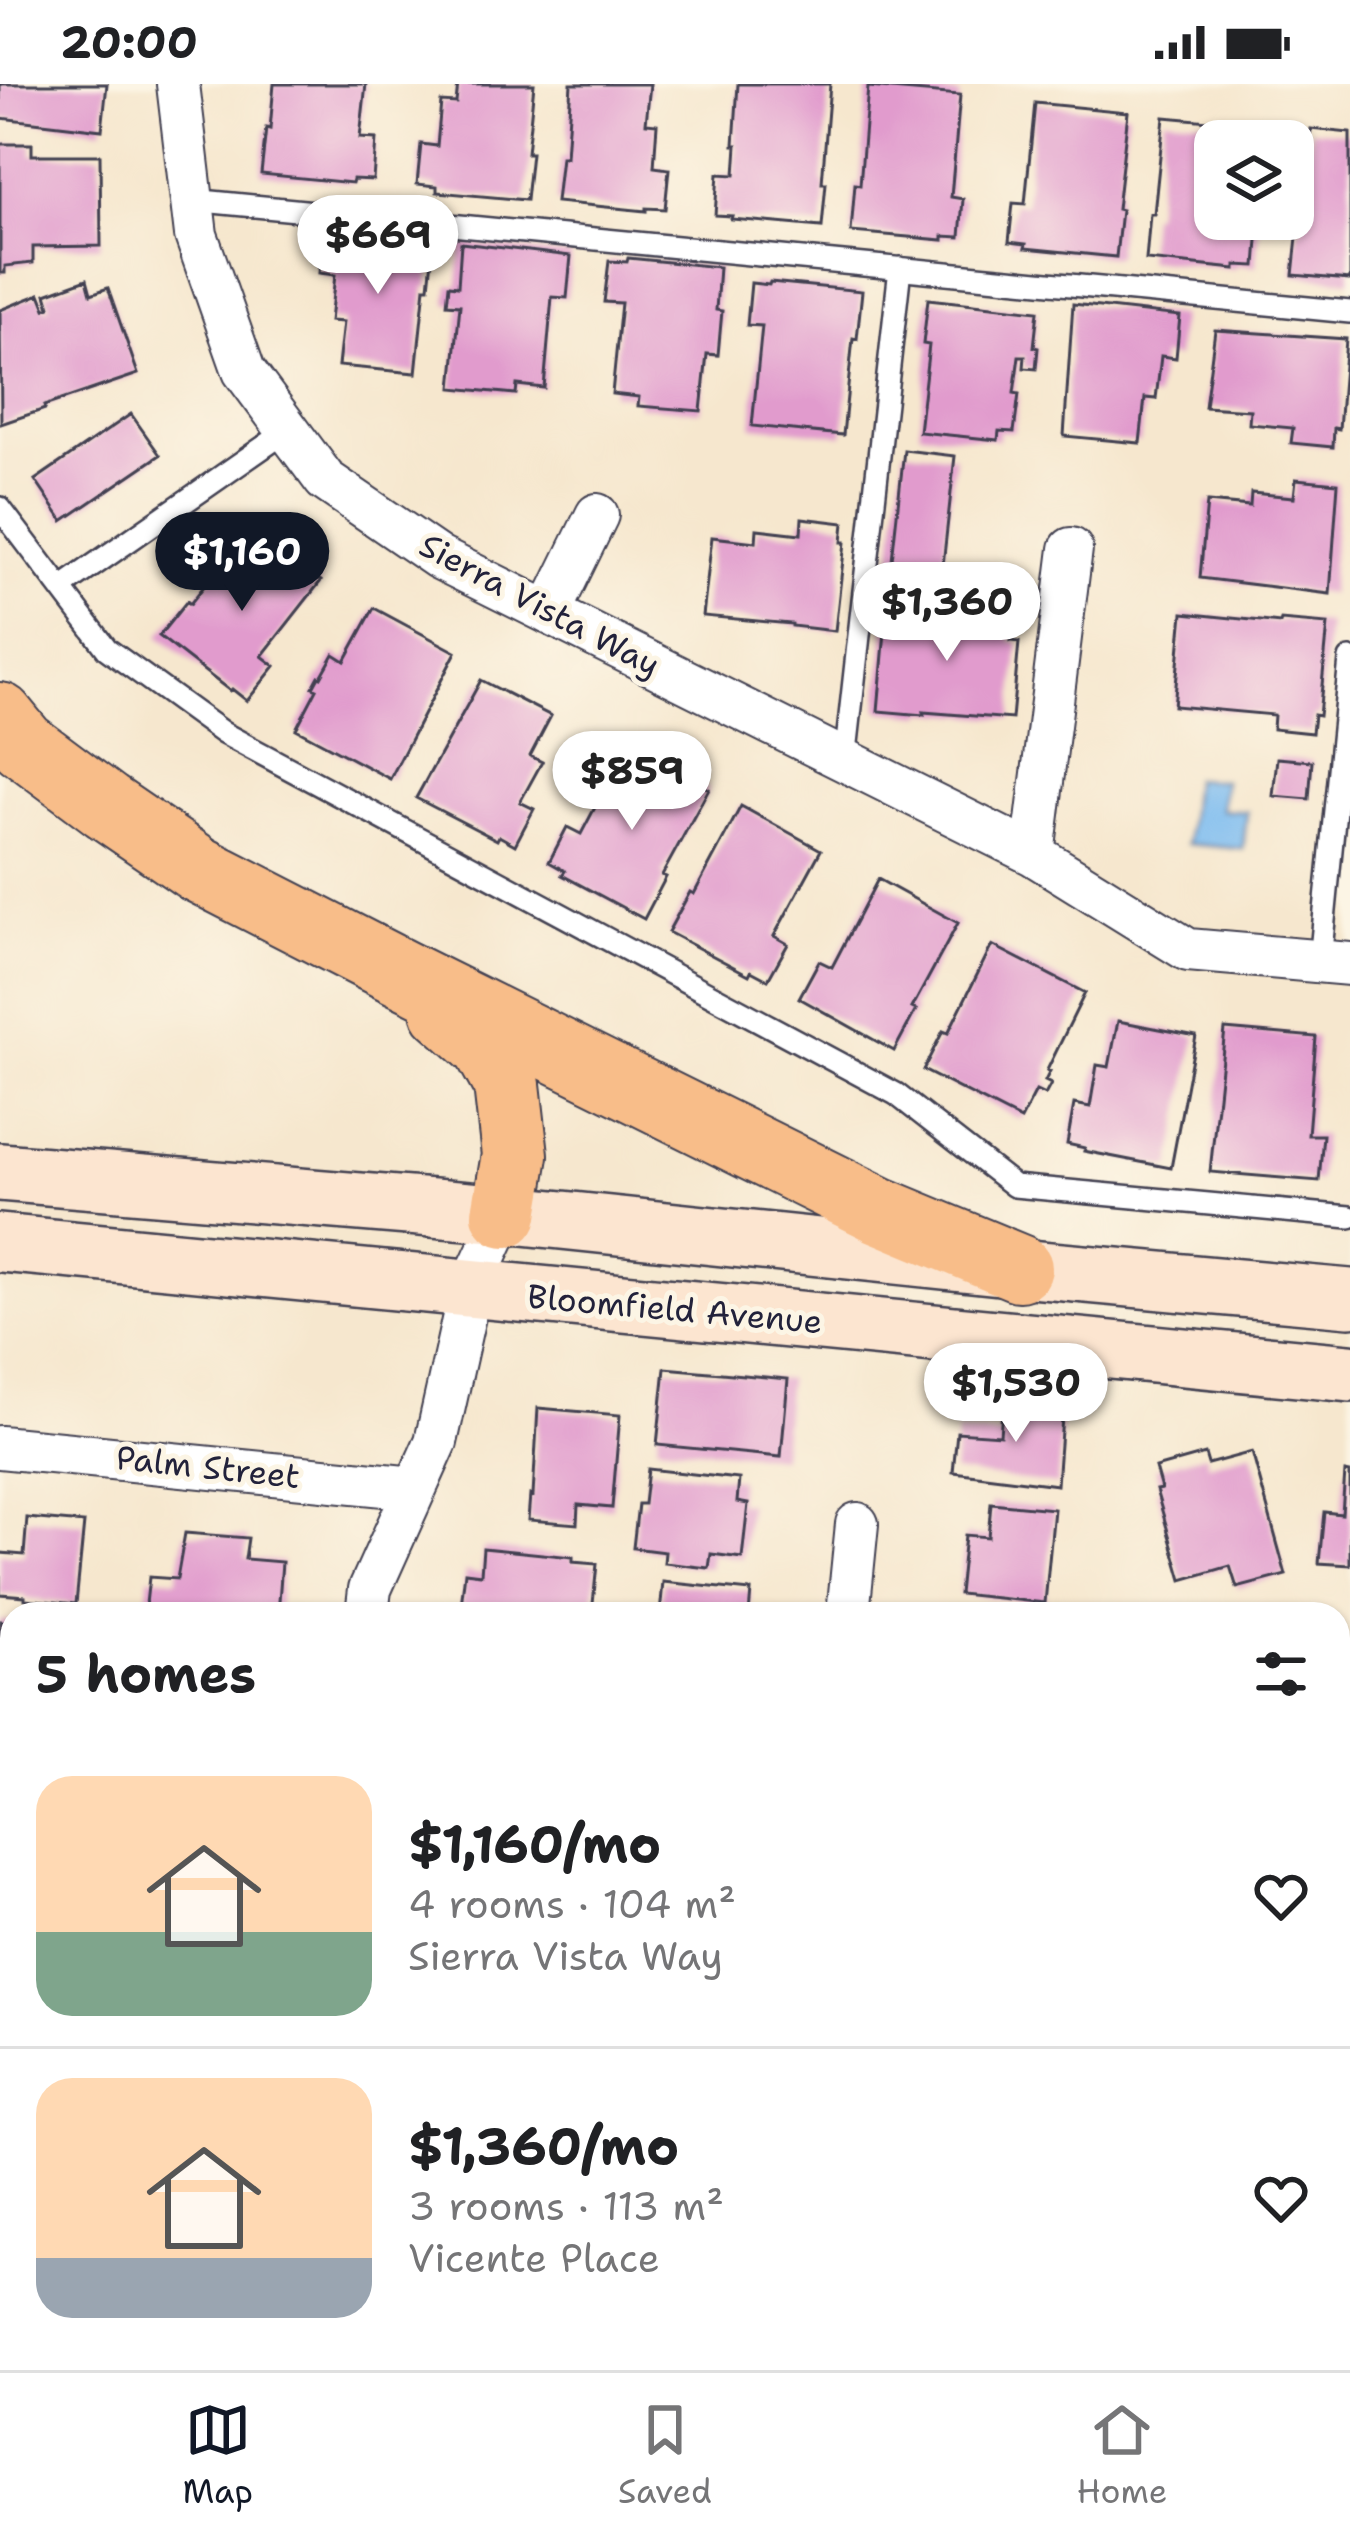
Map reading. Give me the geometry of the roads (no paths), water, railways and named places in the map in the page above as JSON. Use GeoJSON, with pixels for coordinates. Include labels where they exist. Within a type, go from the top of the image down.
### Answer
{"type":"FeatureCollection","features":[{"type":"Feature","properties":{"kind":"highway"},"geometry":{"type":"LineString","coordinates":[[0,716],[23,744],[198,869],[879,1210],[1019,1268]]}},
{"type":"Feature","properties":{"kind":"highway"},"geometry":{"type":"LineString","coordinates":[[401,973],[486,1047],[507,1085],[515,1155],[505,1214]]}},
{"type":"Feature","properties":{"kind":"main road"},"geometry":{"type":"LineString","coordinates":[[0,1172],[505,1214],[1350,1298]]}},
{"type":"Feature","properties":{"kind":"main road","name":"Bloomfield Avenue"},"geometry":{"type":"LineString","coordinates":[[0,1243],[1350,1373]]}},
{"type":"Feature","properties":{"kind":"street","name":"Sierra Vista Way"},"geometry":{"type":"LineString","coordinates":[[178,84],[196,235],[244,371],[325,480],[439,558],[1033,854],[1188,950],[1335,963]]}},
{"type":"Feature","properties":{"kind":"street"},"geometry":{"type":"LineString","coordinates":[[548,613],[597,515]]}},
{"type":"Feature","properties":{"kind":"street"},"geometry":{"type":"LineString","coordinates":[[1033,854],[1071,549]]}},
{"type":"Feature","properties":{"kind":"street"},"geometry":{"type":"LineString","coordinates":[[368,1602],[370,1589],[436,1442],[470,1289],[505,1214]]}},
{"type":"Feature","properties":{"kind":"street","name":"Palm Street"},"geometry":{"type":"LineString","coordinates":[[0,1447],[415,1488]]}},
{"type":"Feature","properties":{"kind":"street"},"geometry":{"type":"LineString","coordinates":[[849,1602],[857,1525]]}},
{"type":"Feature","properties":{"kind":"lane"},"geometry":{"type":"LineString","coordinates":[[191,200],[1350,312]]}},
{"type":"Feature","properties":{"kind":"lane"},"geometry":{"type":"LineString","coordinates":[[845,761],[900,268]]}},
{"type":"Feature","properties":{"kind":"lane"},"geometry":{"type":"LineString","coordinates":[[61,588],[288,430]]}},
{"type":"Feature","properties":{"kind":"lane"},"geometry":{"type":"LineString","coordinates":[[0,508],[107,649],[223,733],[896,1094],[1014,1186],[1350,1216]]}},
{"type":"Feature","properties":{"kind":"lane"},"geometry":{"type":"LineString","coordinates":[[1335,963],[1350,658]]}},
{"type":"Feature","properties":{"kind":"water"},"geometry":{"type":"Polygon","coordinates":[[[1193,779],[1224,781],[1221,810],[1247,812],[1243,849],[1187,844],[1193,779]]]}}]}
